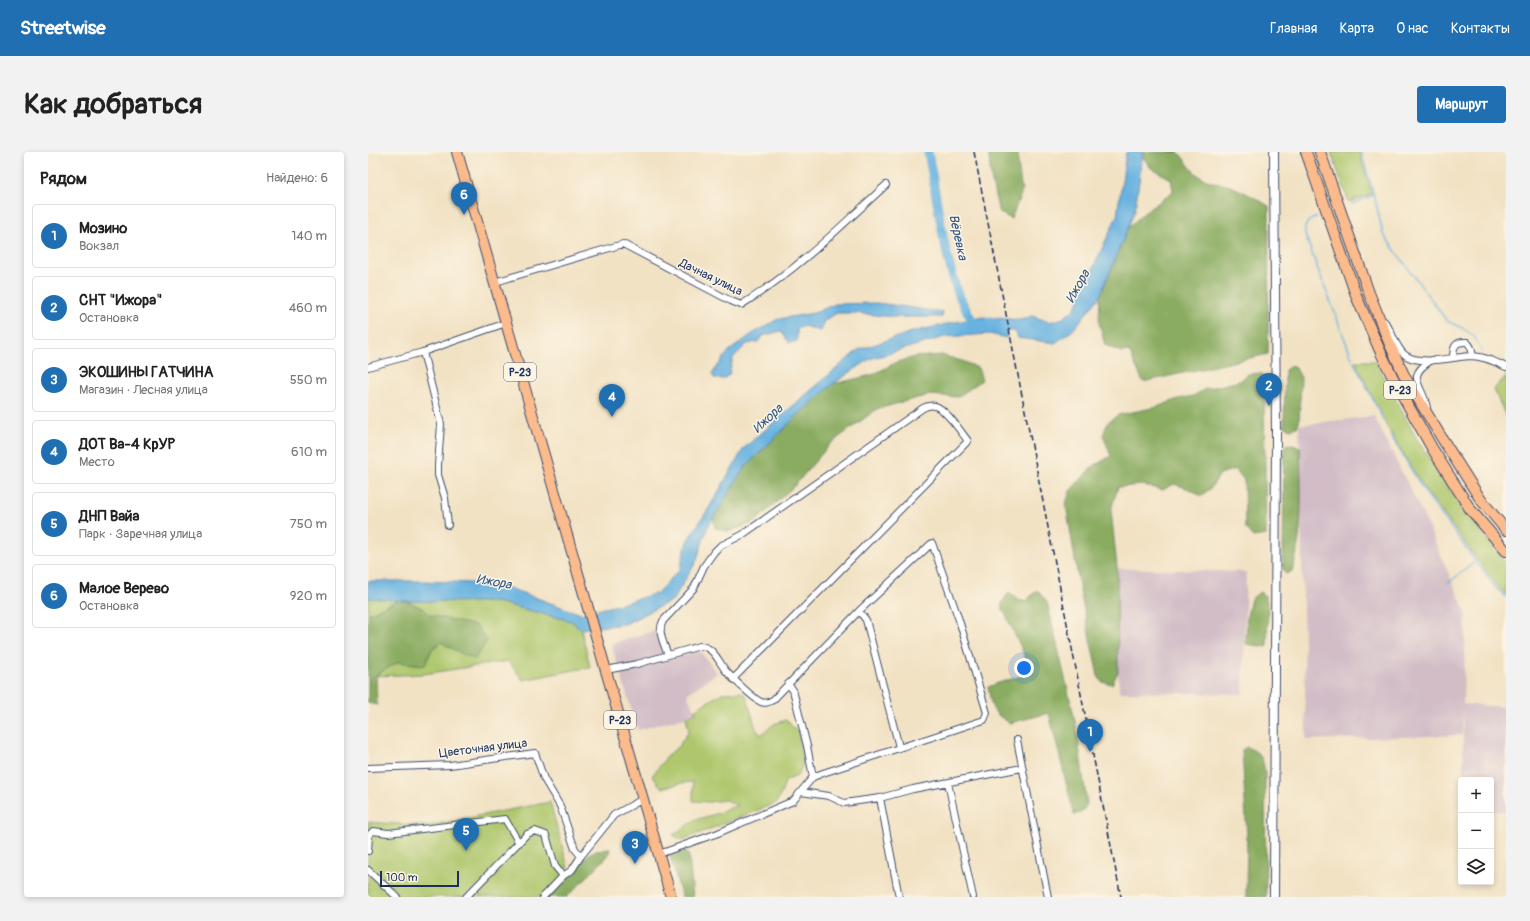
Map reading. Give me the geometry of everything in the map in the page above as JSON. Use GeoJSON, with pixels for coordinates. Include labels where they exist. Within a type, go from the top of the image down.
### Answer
{"type":"FeatureCollection","features":[{"type":"Feature","properties":{"kind":"main road","name":"Р-23"},"geometry":{"type":"LineString","coordinates":[[457,152],[671,897]]}},
{"type":"Feature","properties":{"kind":"main road","name":"Р-23"},"geometry":{"type":"LineString","coordinates":[[1306,152],[1357,298],[1390,370],[1432,448],[1470,509],[1506,551]]}},
{"type":"Feature","properties":{"kind":"main road","name":"Р-23"},"geometry":{"type":"LineString","coordinates":[[1320,152],[1378,316],[1405,377],[1428,417],[1481,500],[1506,530]]}},
{"type":"Feature","properties":{"kind":"street"},"geometry":{"type":"LineString","coordinates":[[1274,152],[1274,897]]}},
{"type":"Feature","properties":{"kind":"street","name":"Дачная улица"},"geometry":{"type":"LineString","coordinates":[[495,282],[623,244],[731,301],[741,304],[774,284],[886,185]]}},
{"type":"Feature","properties":{"kind":"street"},"geometry":{"type":"LineString","coordinates":[[1378,316],[1392,332],[1399,348],[1406,356],[1415,360],[1472,356],[1490,360],[1506,367]]}},
{"type":"Feature","properties":{"kind":"street"},"geometry":{"type":"LineString","coordinates":[[368,367],[423,352],[506,323]]}},
{"type":"Feature","properties":{"kind":"street"},"geometry":{"type":"LineString","coordinates":[[1453,358],[1454,347],[1456,344],[1461,342],[1467,342],[1470,345],[1472,349],[1472,356]]}},
{"type":"Feature","properties":{"kind":"street"},"geometry":{"type":"LineString","coordinates":[[423,352],[441,424],[438,475],[445,498],[448,525]]}},
{"type":"Feature","properties":{"kind":"street"},"geometry":{"type":"LineString","coordinates":[[1428,417],[1427,404],[1420,390],[1417,378],[1420,369],[1432,360]]}},
{"type":"Feature","properties":{"kind":"street"},"geometry":{"type":"LineString","coordinates":[[668,655],[660,632],[660,627],[694,588],[704,566],[720,546],[742,535],[923,408],[936,406],[943,410],[968,442],[734,679]]}},
{"type":"Feature","properties":{"kind":"street"},"geometry":{"type":"LineString","coordinates":[[606,670],[637,664],[700,646],[707,646],[734,679],[760,702],[767,703],[773,700],[859,611],[932,543],[959,620],[987,713],[984,720],[899,747],[814,777],[793,801],[766,814],[718,833],[659,854]]}},
{"type":"Feature","properties":{"kind":"street"},"geometry":{"type":"LineString","coordinates":[[859,611],[866,620],[899,747]]}},
{"type":"Feature","properties":{"kind":"street"},"geometry":{"type":"LineString","coordinates":[[788,684],[793,690],[814,777]]}},
{"type":"Feature","properties":{"kind":"street"},"geometry":{"type":"LineString","coordinates":[[1016,740],[1048,897]]}},
{"type":"Feature","properties":{"kind":"street","name":"Цветочная улица"},"geometry":{"type":"LineString","coordinates":[[368,768],[450,765],[535,753],[544,779],[560,806],[575,849],[580,856]]}},
{"type":"Feature","properties":{"kind":"street"},"geometry":{"type":"LineString","coordinates":[[801,792],[829,796],[844,803],[880,798],[913,789],[1022,768]]}},
{"type":"Feature","properties":{"kind":"street"},"geometry":{"type":"LineString","coordinates":[[948,783],[973,897]]}},
{"type":"Feature","properties":{"kind":"street"},"geometry":{"type":"LineString","coordinates":[[880,798],[899,897]]}},
{"type":"Feature","properties":{"kind":"street"},"geometry":{"type":"LineString","coordinates":[[543,897],[563,876],[572,870],[580,856],[614,815],[643,799]]}},
{"type":"Feature","properties":{"kind":"street"},"geometry":{"type":"LineString","coordinates":[[368,850],[369,835],[373,831],[388,833],[506,819],[519,843]]}},
{"type":"Feature","properties":{"kind":"street"},"geometry":{"type":"LineString","coordinates":[[466,897],[527,834],[535,831],[546,835],[554,866],[563,876]]}},
{"type":"Feature","properties":{"kind":"street"},"geometry":{"type":"LineString","coordinates":[[368,870],[397,897]]}},
{"type":"Feature","properties":{"kind":"shaded area"},"geometry":{"type":"Polygon","coordinates":[[[1374,416],[1424,517],[1466,613],[1462,735],[1306,740],[1299,425],[1374,416]]]}},
{"type":"Feature","properties":{"kind":"shaded area"},"geometry":{"type":"Polygon","coordinates":[[[1114,568],[1246,572],[1243,694],[1119,692],[1114,568]]]}},
{"type":"Feature","properties":{"kind":"shaded area"},"geometry":{"type":"Polygon","coordinates":[[[656,630],[669,659],[700,651],[717,673],[687,694],[696,714],[638,730],[611,644],[656,630]]]}},
{"type":"Feature","properties":{"kind":"shaded area"},"geometry":{"type":"Polygon","coordinates":[[[1463,704],[1506,707],[1506,812],[1494,811],[1494,777],[1463,777],[1463,704]]]}},
{"type":"Feature","properties":{"kind":"green space"},"geometry":{"type":"Polygon","coordinates":[[[989,152],[1018,152],[1022,192],[1011,219],[999,212],[991,175],[989,152]]]}},
{"type":"Feature","properties":{"kind":"green space"},"geometry":{"type":"Polygon","coordinates":[[[1143,152],[1178,152],[1197,175],[1210,181],[1233,187],[1269,206],[1268,354],[1143,382],[1129,351],[1121,352],[1105,345],[1099,323],[1100,296],[1128,228],[1147,210],[1173,191],[1171,179],[1151,168],[1142,156],[1143,152]]]}},
{"type":"Feature","properties":{"kind":"green space"},"geometry":{"type":"Polygon","coordinates":[[[1331,152],[1359,152],[1372,194],[1349,202],[1331,152]]]}},
{"type":"Feature","properties":{"kind":"green space"},"geometry":{"type":"Polygon","coordinates":[[[942,355],[965,362],[978,368],[982,380],[958,397],[929,395],[877,409],[830,444],[795,485],[755,522],[728,532],[715,528],[713,517],[745,467],[799,414],[833,384],[872,375],[897,362],[915,357],[942,355]]]}},
{"type":"Feature","properties":{"kind":"green space"},"geometry":{"type":"Polygon","coordinates":[[[1355,361],[1375,361],[1418,441],[1465,513],[1506,563],[1506,595],[1499,588],[1426,491],[1386,425],[1355,361]]]}},
{"type":"Feature","properties":{"kind":"green space"},"geometry":{"type":"Polygon","coordinates":[[[1291,366],[1296,368],[1301,378],[1299,423],[1297,427],[1290,429],[1284,426],[1285,370],[1291,366]]]}},
{"type":"Feature","properties":{"kind":"green space"},"geometry":{"type":"Polygon","coordinates":[[[1261,373],[1266,378],[1264,394],[1266,535],[1253,537],[1245,528],[1244,480],[1235,469],[1220,474],[1211,488],[1201,496],[1192,490],[1174,484],[1163,490],[1143,485],[1118,487],[1111,510],[1117,567],[1118,672],[1112,684],[1102,682],[1098,676],[1081,596],[1066,504],[1070,491],[1092,467],[1111,456],[1103,435],[1108,422],[1118,415],[1157,407],[1178,399],[1193,396],[1205,389],[1240,381],[1248,374],[1261,373]]]}},
{"type":"Feature","properties":{"kind":"green space"},"geometry":{"type":"Polygon","coordinates":[[[1506,376],[1506,417],[1494,389],[1506,376]]]}},
{"type":"Feature","properties":{"kind":"green space"},"geometry":{"type":"Polygon","coordinates":[[[1287,444],[1300,447],[1301,510],[1296,557],[1292,571],[1286,574],[1283,569],[1284,447],[1287,444]]]}},
{"type":"Feature","properties":{"kind":"green space"},"geometry":{"type":"Polygon","coordinates":[[[1037,590],[1047,602],[1076,725],[1087,804],[1082,812],[1074,815],[1049,713],[1010,723],[995,712],[990,700],[988,687],[1029,673],[1025,656],[1001,605],[1009,592],[1013,596],[1025,602],[1037,590]]]}},
{"type":"Feature","properties":{"kind":"green space"},"geometry":{"type":"Polygon","coordinates":[[[1260,592],[1265,596],[1268,605],[1267,647],[1246,644],[1247,616],[1251,599],[1260,592]]]}},
{"type":"Feature","properties":{"kind":"green space"},"geometry":{"type":"Polygon","coordinates":[[[368,598],[399,600],[368,614],[368,598]]]}},
{"type":"Feature","properties":{"kind":"green space"},"geometry":{"type":"Polygon","coordinates":[[[399,600],[406,601],[424,609],[430,615],[477,626],[487,641],[475,659],[460,653],[441,642],[432,649],[425,665],[398,662],[376,675],[377,705],[368,703],[368,614],[399,600]]]}},
{"type":"Feature","properties":{"kind":"green space"},"geometry":{"type":"Polygon","coordinates":[[[406,601],[497,602],[571,621],[581,629],[590,667],[523,680],[508,661],[424,674],[376,676],[398,662],[425,665],[432,649],[441,642],[460,653],[452,621],[430,615],[424,609],[406,601]]]}},
{"type":"Feature","properties":{"kind":"green space"},"geometry":{"type":"Polygon","coordinates":[[[741,692],[746,695],[756,729],[761,735],[774,724],[786,720],[799,733],[803,765],[797,776],[785,781],[782,792],[776,803],[682,840],[673,835],[695,820],[719,813],[737,805],[726,800],[709,802],[693,801],[693,782],[681,783],[662,788],[652,776],[668,755],[678,747],[689,731],[686,716],[696,714],[694,710],[722,693],[741,692]]]}},
{"type":"Feature","properties":{"kind":"green space"},"geometry":{"type":"Polygon","coordinates":[[[1247,747],[1259,754],[1261,757],[1265,774],[1266,897],[1246,897],[1247,837],[1242,750],[1247,747]]]}},
{"type":"Feature","properties":{"kind":"green space"},"geometry":{"type":"Polygon","coordinates":[[[550,802],[570,875],[549,897],[368,897],[368,822],[426,826],[550,802]]]}},
{"type":"Feature","properties":{"kind":"green space"},"geometry":{"type":"Polygon","coordinates":[[[684,848],[689,857],[693,897],[682,897],[669,853],[684,848]]]}},
{"type":"Feature","properties":{"kind":"green space"},"geometry":{"type":"Polygon","coordinates":[[[610,849],[608,856],[567,897],[549,897],[590,853],[610,849]]]}},
{"type":"Feature","properties":{"kind":"water","name":"Ижора"},"geometry":{"type":"Polygon","coordinates":[[[1126,152],[1143,152],[1135,210],[1100,296],[1073,330],[1055,343],[1018,338],[1015,331],[1006,331],[1007,338],[989,334],[945,337],[870,359],[833,384],[799,414],[745,467],[708,526],[696,562],[673,600],[625,624],[581,629],[571,621],[497,602],[406,601],[368,598],[368,581],[424,581],[498,584],[581,614],[657,593],[680,569],[687,541],[709,508],[744,448],[858,350],[912,332],[956,322],[984,317],[1021,320],[1032,316],[1050,322],[1063,318],[1074,310],[1117,216],[1126,152]]]}},
{"type":"Feature","properties":{"kind":"water"},"geometry":{"type":"Polygon","coordinates":[[[877,303],[943,312],[942,317],[894,317],[855,313],[837,313],[824,321],[820,331],[804,326],[797,329],[797,341],[789,343],[781,331],[762,336],[758,342],[747,344],[733,358],[729,375],[723,379],[714,378],[712,374],[729,351],[752,334],[778,319],[814,313],[835,304],[877,303]]]}},
{"type":"Feature","properties":{"kind":"waterway","name":"Вёревка"},"geometry":{"type":"LineString","coordinates":[[928,152],[943,237],[951,271],[960,297],[974,323]]}},
{"type":"Feature","properties":{"kind":"waterway"},"geometry":{"type":"LineString","coordinates":[[1352,204],[1374,195],[1361,152]]}},
{"type":"Feature","properties":{"kind":"waterway"},"geometry":{"type":"LineString","coordinates":[[1374,195],[1383,234],[1447,321],[1474,336],[1482,352]]}},
{"type":"Feature","properties":{"kind":"waterway"},"geometry":{"type":"LineString","coordinates":[[1317,217],[1307,223],[1305,235],[1352,358]]}},
{"type":"Feature","properties":{"kind":"waterway"},"geometry":{"type":"LineString","coordinates":[[1353,361],[1385,423]]}},
{"type":"Feature","properties":{"kind":"waterway"},"geometry":{"type":"LineString","coordinates":[[1390,434],[1424,491],[1497,589],[1506,597]]}},
{"type":"Feature","properties":{"kind":"waterway"},"geometry":{"type":"LineString","coordinates":[[1448,583],[1475,562]]}},
{"type":"Feature","properties":{"kind":"railway"},"geometry":{"type":"LineString","coordinates":[[974,152],[1121,897]]}},
{"type":"Feature","properties":{"kind":"place","name":"Малое Верево"},"geometry":{"type":"Point","coordinates":[464,215]}},
{"type":"Feature","properties":{"kind":"place","name":"СНТ \"Ижора\""},"geometry":{"type":"Point","coordinates":[1269,406]}},
{"type":"Feature","properties":{"kind":"place","name":"ДОТ Ва-4 КрУР"},"geometry":{"type":"Point","coordinates":[612,417]}},
{"type":"Feature","properties":{"kind":"place","name":"Мозино"},"geometry":{"type":"Point","coordinates":[1090,752]}},
{"type":"Feature","properties":{"kind":"place","name":"ДНП Вайа"},"geometry":{"type":"Point","coordinates":[466,851]}},
{"type":"Feature","properties":{"kind":"place","name":"ЭКОШИНЫ ГАТЧИНА"},"geometry":{"type":"Point","coordinates":[635,864]}}]}
